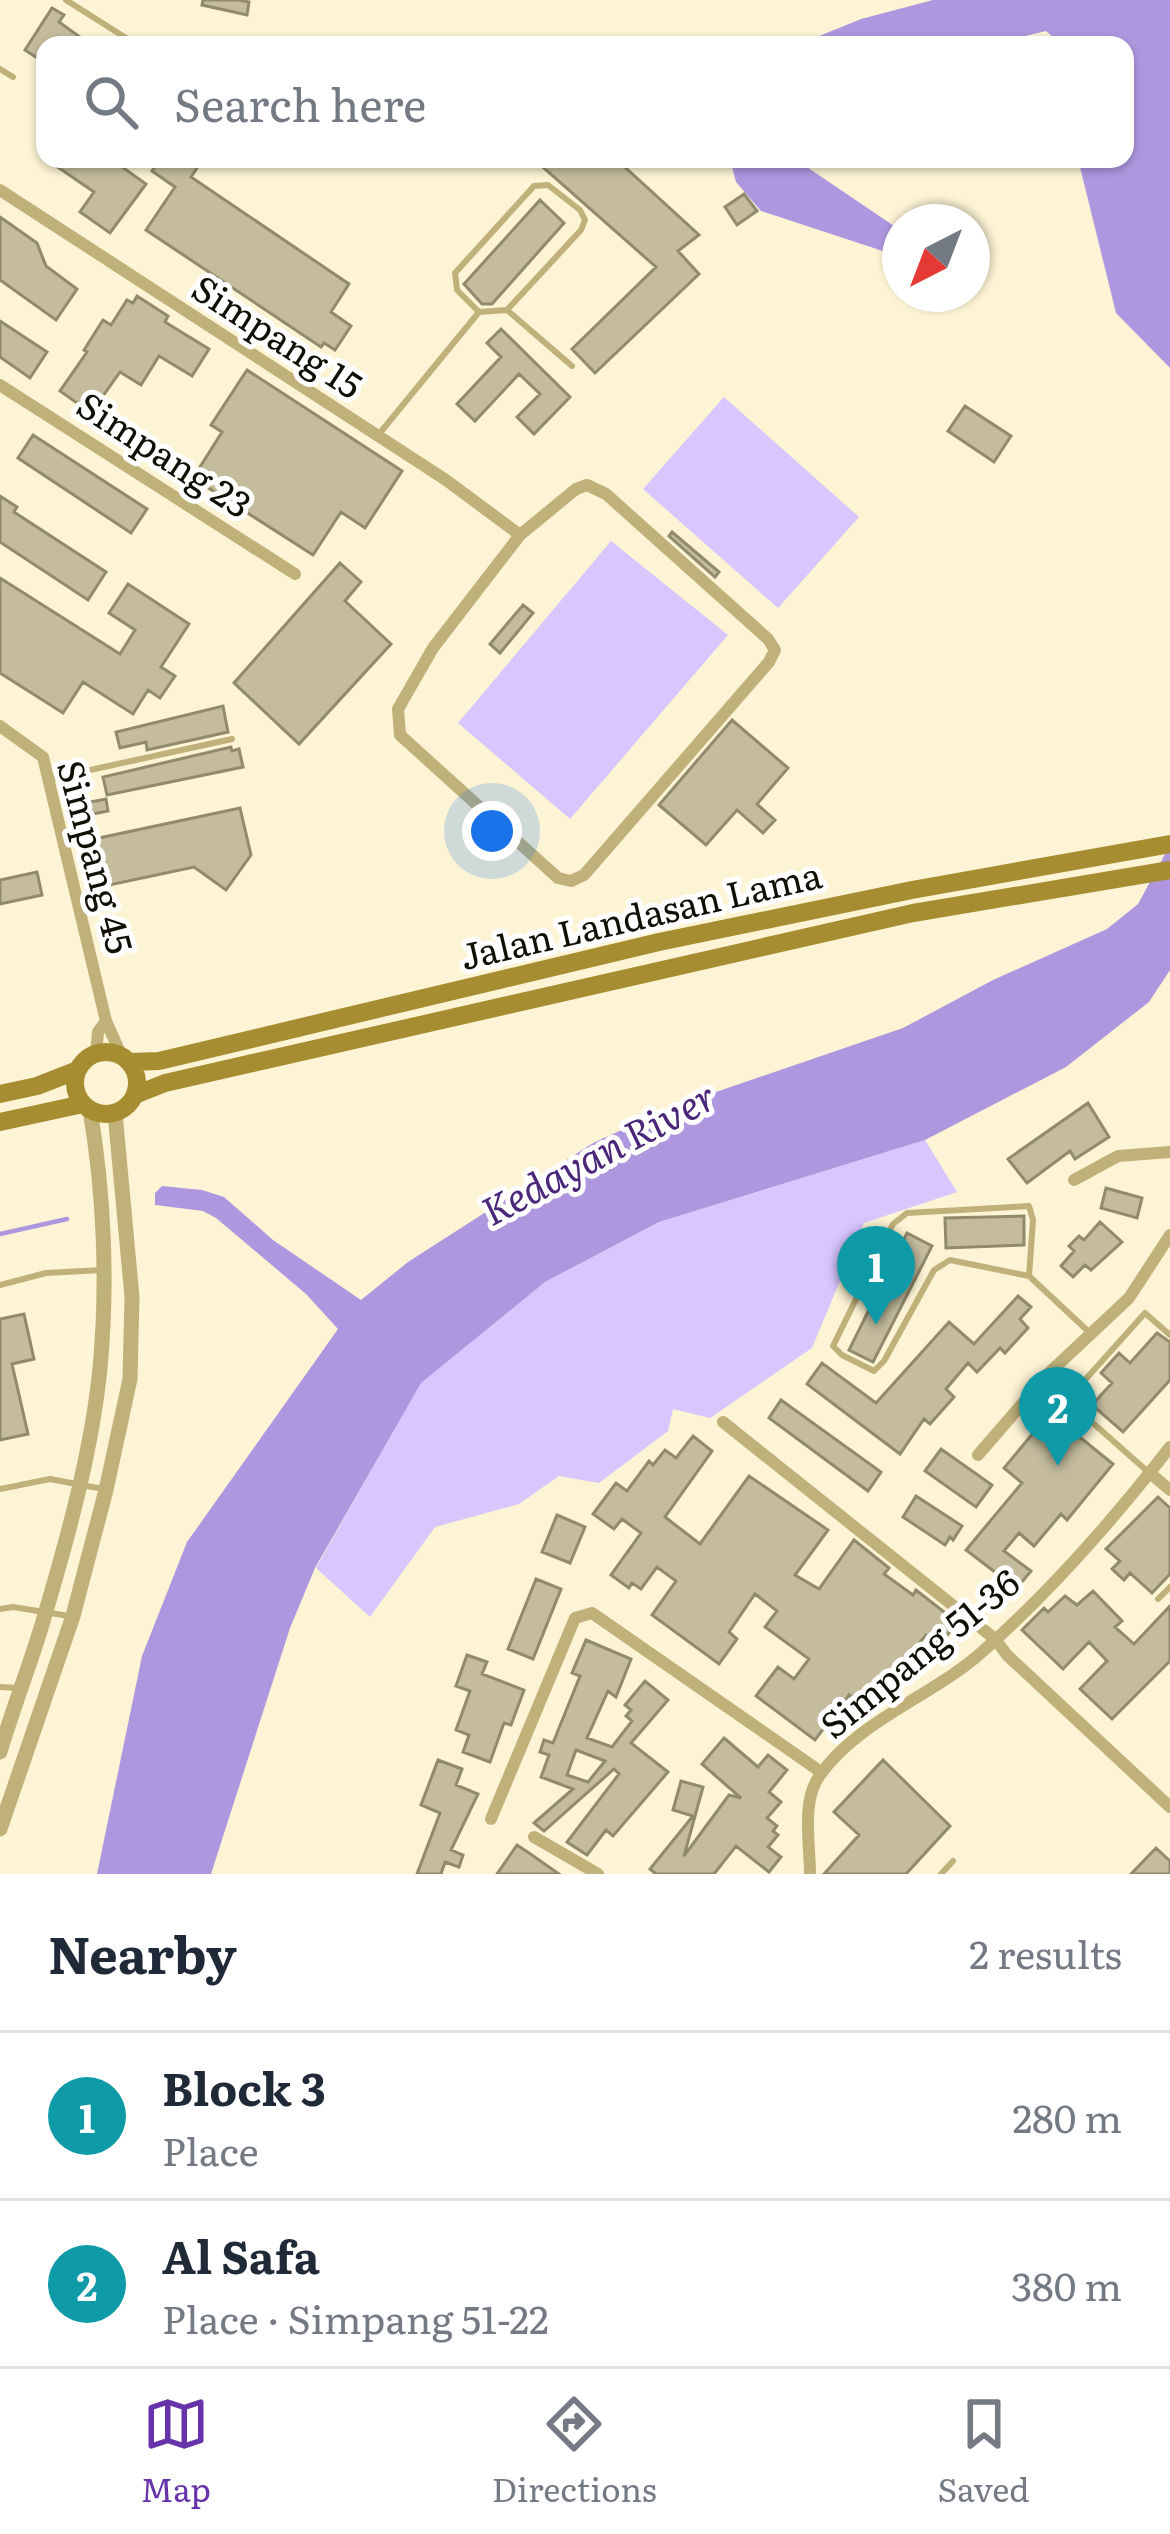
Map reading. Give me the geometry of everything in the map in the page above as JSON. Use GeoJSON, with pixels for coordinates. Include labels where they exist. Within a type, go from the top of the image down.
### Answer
{"type":"FeatureCollection","features":[{"type":"Feature","properties":{"kind":"main road","name":"Jalan Landasan Lama"},"geometry":{"type":"LineString","coordinates":[[125,1060],[159,1061],[659,942],[1170,844]]}},
{"type":"Feature","properties":{"kind":"main road","name":"Jalan Landasan Lama"},"geometry":{"type":"LineString","coordinates":[[135,1095],[165,1083],[913,913],[1170,870]]}},
{"type":"Feature","properties":{"kind":"main road"},"geometry":{"type":"LineString","coordinates":[[0,1094],[38,1087],[78,1070],[96,1054],[125,1060],[136,1078],[135,1095],[115,1113],[86,1107],[0,1122]]}},
{"type":"Feature","properties":{"kind":"main road"},"geometry":{"type":"LineString","coordinates":[[78,1070],[75,1088],[86,1107]]}},
{"type":"Feature","properties":{"kind":"street","name":"Simpang 15"},"geometry":{"type":"LineString","coordinates":[[0,190],[446,480],[520,536]]}},
{"type":"Feature","properties":{"kind":"street","name":"Simpang 23"},"geometry":{"type":"LineString","coordinates":[[0,385],[295,574]]}},
{"type":"Feature","properties":{"kind":"street"},"geometry":{"type":"LineString","coordinates":[[587,484],[606,494],[775,650],[584,875],[572,881],[558,878],[400,735],[398,709],[433,648],[520,536],[587,484]]}},
{"type":"Feature","properties":{"kind":"street","name":"Simpang 45"},"geometry":{"type":"LineString","coordinates":[[0,726],[43,757],[106,1021],[125,1060]]}},
{"type":"Feature","properties":{"kind":"street","name":"Simpang 45"},"geometry":{"type":"LineString","coordinates":[[96,1054],[98,1032],[106,1021]]}},
{"type":"Feature","properties":{"kind":"street"},"geometry":{"type":"LineString","coordinates":[[0,1751],[45,1615],[80,1484],[100,1370],[104,1298],[96,1144],[86,1107]]}},
{"type":"Feature","properties":{"kind":"street"},"geometry":{"type":"LineString","coordinates":[[0,1828],[73,1616],[130,1379],[132,1297],[115,1113]]}},
{"type":"Feature","properties":{"kind":"street"},"geometry":{"type":"LineString","coordinates":[[1074,1180],[1118,1156],[1170,1152]]}},
{"type":"Feature","properties":{"kind":"street"},"geometry":{"type":"LineString","coordinates":[[978,1455],[1048,1374],[1129,1298],[1170,1235]]}},
{"type":"Feature","properties":{"kind":"street"},"geometry":{"type":"LineString","coordinates":[[723,1422],[995,1639],[1170,1807]]}},
{"type":"Feature","properties":{"kind":"street","name":"Simpang 51-36"},"geometry":{"type":"LineString","coordinates":[[811,1874],[809,1793],[821,1772],[859,1737],[981,1653],[1043,1595],[1170,1447]]}},
{"type":"Feature","properties":{"kind":"street"},"geometry":{"type":"LineString","coordinates":[[1150,1473],[1170,1490]]}},
{"type":"Feature","properties":{"kind":"street"},"geometry":{"type":"LineString","coordinates":[[491,1819],[575,1618],[592,1612],[821,1772]]}},
{"type":"Feature","properties":{"kind":"street"},"geometry":{"type":"LineString","coordinates":[[534,1838],[598,1874]]}},
{"type":"Feature","properties":{"kind":"lane"},"geometry":{"type":"LineString","coordinates":[[66,0],[123,36]]}},
{"type":"Feature","properties":{"kind":"lane"},"geometry":{"type":"LineString","coordinates":[[81,10],[89,0]]}},
{"type":"Feature","properties":{"kind":"lane"},"geometry":{"type":"LineString","coordinates":[[0,69],[13,77]]}},
{"type":"Feature","properties":{"kind":"lane"},"geometry":{"type":"LineString","coordinates":[[377,436],[479,312],[507,310],[581,230],[586,220],[580,210],[548,184],[534,186],[455,273],[457,290],[479,312]]}},
{"type":"Feature","properties":{"kind":"lane"},"geometry":{"type":"LineString","coordinates":[[507,310],[572,366]]}},
{"type":"Feature","properties":{"kind":"lane"},"geometry":{"type":"LineString","coordinates":[[50,779],[232,739]]}},
{"type":"Feature","properties":{"kind":"lane"},"geometry":{"type":"LineString","coordinates":[[1029,1276],[1033,1220],[1029,1205],[907,1213],[893,1224],[833,1346],[874,1371],[934,1270],[950,1260],[1029,1276],[1091,1335]]}},
{"type":"Feature","properties":{"kind":"lane"},"geometry":{"type":"LineString","coordinates":[[0,1285],[46,1273],[102,1270]]}},
{"type":"Feature","properties":{"kind":"lane"},"geometry":{"type":"LineString","coordinates":[[104,1298],[132,1297]]}},
{"type":"Feature","properties":{"kind":"lane"},"geometry":{"type":"LineString","coordinates":[[1150,1473],[1067,1400],[1145,1313],[1170,1335]]}},
{"type":"Feature","properties":{"kind":"lane"},"geometry":{"type":"LineString","coordinates":[[0,1489],[50,1479],[106,1490]]}},
{"type":"Feature","properties":{"kind":"lane"},"geometry":{"type":"LineString","coordinates":[[1158,1599],[1170,1587]]}},
{"type":"Feature","properties":{"kind":"lane"},"geometry":{"type":"LineString","coordinates":[[0,1609],[73,1616]]}},
{"type":"Feature","properties":{"kind":"lane"},"geometry":{"type":"LineString","coordinates":[[0,1687],[19,1688]]}},
{"type":"Feature","properties":{"kind":"lane"},"geometry":{"type":"LineString","coordinates":[[941,1874],[953,1861]]}},
{"type":"Feature","properties":{"kind":"shaded area"},"geometry":{"type":"Polygon","coordinates":[[[724,397],[859,517],[778,608],[643,489],[724,397]]]}},
{"type":"Feature","properties":{"kind":"shaded area"},"geometry":{"type":"Polygon","coordinates":[[[611,541],[728,635],[570,819],[458,723],[611,541]]]}},
{"type":"Feature","properties":{"kind":"shaded area"},"geometry":{"type":"Polygon","coordinates":[[[925,1140],[957,1192],[864,1223],[812,1348],[710,1418],[673,1409],[668,1431],[599,1483],[559,1476],[519,1504],[435,1527],[370,1617],[316,1568],[420,1383],[545,1282],[659,1222],[925,1140]]]}},
{"type":"Feature","properties":{"kind":"water"},"geometry":{"type":"Polygon","coordinates":[[[933,0],[1170,0],[1170,368],[1116,313],[1080,168],[1134,168],[1134,36],[1052,36],[1046,31],[1025,36],[819,36],[933,0]]]}},
{"type":"Feature","properties":{"kind":"water"},"geometry":{"type":"Polygon","coordinates":[[[732,168],[808,168],[882,218],[882,251],[761,211],[736,182],[732,168]]]}},
{"type":"Feature","properties":{"kind":"water","name":"Kedayan River"},"geometry":{"type":"Polygon","coordinates":[[[1170,845],[1170,970],[1149,1002],[1066,1067],[925,1140],[659,1222],[545,1282],[421,1383],[315,1568],[290,1628],[211,1874],[97,1874],[142,1656],[187,1542],[338,1329],[306,1294],[216,1218],[203,1211],[155,1205],[155,1193],[162,1186],[224,1197],[273,1240],[361,1300],[408,1262],[593,1143],[672,1107],[903,1028],[993,980],[1107,929],[1138,904],[1170,845]]]}},
{"type":"Feature","properties":{"kind":"building"},"geometry":{"type":"Polygon","coordinates":[[[203,0],[249,2],[247,15],[202,5],[203,0]]]}},
{"type":"Feature","properties":{"kind":"building"},"geometry":{"type":"Polygon","coordinates":[[[52,8],[64,15],[59,22],[78,36],[36,36],[36,57],[25,50],[52,8]]]}},
{"type":"Feature","properties":{"kind":"building"},"geometry":{"type":"Polygon","coordinates":[[[59,168],[124,168],[146,184],[110,233],[80,212],[94,192],[59,168]]]}},
{"type":"Feature","properties":{"kind":"building"},"geometry":{"type":"Polygon","coordinates":[[[197,168],[191,177],[349,284],[331,312],[351,326],[335,350],[324,343],[321,347],[146,230],[175,187],[152,171],[197,168]]]}},
{"type":"Feature","properties":{"kind":"building"},"geometry":{"type":"Polygon","coordinates":[[[544,168],[626,168],[699,235],[678,251],[699,274],[595,373],[572,349],[656,267],[544,168]]]}},
{"type":"Feature","properties":{"kind":"building"},"geometry":{"type":"Polygon","coordinates":[[[744,194],[757,211],[737,225],[725,207],[744,194]]]}},
{"type":"Feature","properties":{"kind":"building"},"geometry":{"type":"Polygon","coordinates":[[[540,200],[564,223],[492,304],[482,304],[464,284],[540,200]]]}},
{"type":"Feature","properties":{"kind":"building"},"geometry":{"type":"Polygon","coordinates":[[[0,217],[37,243],[46,266],[77,289],[56,320],[0,280],[0,217]]]}},
{"type":"Feature","properties":{"kind":"building"},"geometry":{"type":"Polygon","coordinates":[[[137,296],[168,316],[165,322],[209,349],[192,376],[159,356],[141,385],[120,372],[91,413],[60,391],[103,320],[111,325],[127,300],[133,303],[137,296]]]}},
{"type":"Feature","properties":{"kind":"building"},"geometry":{"type":"Polygon","coordinates":[[[0,321],[47,352],[30,378],[0,357],[0,321]]]}},
{"type":"Feature","properties":{"kind":"building"},"geometry":{"type":"Polygon","coordinates":[[[501,329],[570,397],[534,434],[517,417],[540,394],[519,374],[475,421],[457,404],[501,357],[487,343],[501,329]]]}},
{"type":"Feature","properties":{"kind":"building"},"geometry":{"type":"Polygon","coordinates":[[[247,370],[402,471],[365,528],[341,512],[313,555],[193,478],[222,432],[211,425],[247,370]]]}},
{"type":"Feature","properties":{"kind":"building"},"geometry":{"type":"Polygon","coordinates":[[[965,406],[1011,436],[994,462],[948,431],[965,406]]]}},
{"type":"Feature","properties":{"kind":"building"},"geometry":{"type":"Polygon","coordinates":[[[33,435],[147,509],[131,533],[18,458],[33,435]]]}},
{"type":"Feature","properties":{"kind":"building"},"geometry":{"type":"Polygon","coordinates":[[[0,496],[17,507],[14,512],[106,572],[88,600],[0,542],[0,496]]]}},
{"type":"Feature","properties":{"kind":"building"},"geometry":{"type":"Polygon","coordinates":[[[672,532],[719,572],[715,577],[669,536],[672,532]]]}},
{"type":"Feature","properties":{"kind":"building"},"geometry":{"type":"Polygon","coordinates":[[[340,563],[361,582],[345,601],[391,644],[299,744],[234,683],[340,563]]]}},
{"type":"Feature","properties":{"kind":"building"},"geometry":{"type":"Polygon","coordinates":[[[0,578],[120,654],[135,630],[109,613],[128,584],[189,624],[161,667],[175,676],[160,698],[148,690],[133,714],[83,682],[63,713],[0,673],[0,578]]]}},
{"type":"Feature","properties":{"kind":"building"},"geometry":{"type":"Polygon","coordinates":[[[523,605],[533,613],[500,653],[490,644],[523,605]]]}},
{"type":"Feature","properties":{"kind":"building"},"geometry":{"type":"Polygon","coordinates":[[[223,706],[228,732],[147,750],[146,742],[120,748],[116,732],[223,706]]]}},
{"type":"Feature","properties":{"kind":"building"},"geometry":{"type":"Polygon","coordinates":[[[732,720],[788,768],[757,804],[775,820],[763,833],[737,810],[706,845],[659,805],[732,720]]]}},
{"type":"Feature","properties":{"kind":"building"},"geometry":{"type":"Polygon","coordinates":[[[231,747],[232,751],[239,749],[243,767],[107,795],[103,777],[231,747]]]}},
{"type":"Feature","properties":{"kind":"building"},"geometry":{"type":"Polygon","coordinates":[[[106,799],[108,811],[72,818],[70,806],[106,799]]]}},
{"type":"Feature","properties":{"kind":"building"},"geometry":{"type":"Polygon","coordinates":[[[240,808],[251,855],[226,890],[194,867],[95,888],[85,841],[240,808]]]}},
{"type":"Feature","properties":{"kind":"building"},"geometry":{"type":"Polygon","coordinates":[[[37,872],[42,895],[0,904],[0,880],[37,872]]]}},
{"type":"Feature","properties":{"kind":"building"},"geometry":{"type":"Polygon","coordinates":[[[1088,1103],[1109,1137],[1075,1159],[1070,1151],[1027,1183],[1008,1159],[1088,1103]]]}},
{"type":"Feature","properties":{"kind":"building"},"geometry":{"type":"Polygon","coordinates":[[[1106,1188],[1142,1198],[1137,1218],[1101,1208],[1106,1188]]]}},
{"type":"Feature","properties":{"kind":"building"},"geometry":{"type":"Polygon","coordinates":[[[1024,1216],[1024,1245],[946,1248],[945,1218],[1024,1216]]]}},
{"type":"Feature","properties":{"kind":"building"},"geometry":{"type":"Polygon","coordinates":[[[1100,1222],[1122,1242],[1091,1270],[1085,1265],[1073,1277],[1061,1266],[1074,1251],[1069,1246],[1079,1236],[1084,1240],[1100,1222]]]}},
{"type":"Feature","properties":{"kind":"building"},"geometry":{"type":"Polygon","coordinates":[[[907,1233],[932,1246],[873,1362],[849,1350],[907,1233]]]}},
{"type":"Feature","properties":{"kind":"building"},"geometry":{"type":"Polygon","coordinates":[[[1018,1296],[1031,1307],[1020,1319],[1028,1328],[1005,1353],[1000,1348],[977,1372],[968,1363],[946,1389],[954,1397],[930,1424],[924,1419],[900,1454],[807,1384],[822,1363],[876,1403],[949,1322],[974,1344],[1018,1296]]]}},
{"type":"Feature","properties":{"kind":"building"},"geometry":{"type":"Polygon","coordinates":[[[24,1314],[34,1359],[12,1364],[28,1434],[0,1440],[0,1319],[24,1314]]]}},
{"type":"Feature","properties":{"kind":"building"},"geometry":{"type":"Polygon","coordinates":[[[1157,1333],[1170,1342],[1170,1380],[1123,1432],[1092,1405],[1112,1383],[1101,1373],[1119,1353],[1130,1363],[1157,1333]]]}},
{"type":"Feature","properties":{"kind":"building"},"geometry":{"type":"Polygon","coordinates":[[[781,1400],[881,1472],[868,1491],[769,1418],[781,1400]]]}},
{"type":"Feature","properties":{"kind":"building"},"geometry":{"type":"Polygon","coordinates":[[[1050,1413],[1113,1464],[1067,1520],[1061,1514],[1034,1546],[1019,1533],[1004,1551],[1031,1571],[1021,1583],[1004,1571],[1000,1576],[966,1550],[1022,1483],[1004,1468],[1050,1413]]]}},
{"type":"Feature","properties":{"kind":"building"},"geometry":{"type":"Polygon","coordinates":[[[693,1436],[712,1451],[665,1517],[700,1544],[749,1476],[828,1530],[795,1575],[819,1589],[854,1540],[889,1568],[884,1574],[913,1595],[916,1590],[957,1622],[940,1645],[926,1635],[865,1708],[849,1695],[815,1740],[756,1696],[778,1667],[794,1679],[809,1659],[765,1627],[777,1611],[755,1594],[729,1632],[737,1639],[719,1664],[652,1615],[676,1581],[657,1567],[641,1589],[632,1583],[629,1588],[611,1575],[641,1533],[622,1519],[614,1529],[593,1514],[616,1483],[627,1491],[649,1461],[653,1465],[665,1450],[676,1458],[693,1436]]]}},
{"type":"Feature","properties":{"kind":"building"},"geometry":{"type":"Polygon","coordinates":[[[941,1449],[992,1485],[976,1507],[925,1471],[941,1449]]]}},
{"type":"Feature","properties":{"kind":"building"},"geometry":{"type":"Polygon","coordinates":[[[916,1496],[962,1526],[953,1540],[950,1537],[945,1545],[903,1517],[916,1496]]]}},
{"type":"Feature","properties":{"kind":"building"},"geometry":{"type":"Polygon","coordinates":[[[1158,1497],[1170,1508],[1170,1574],[1152,1593],[1130,1573],[1124,1580],[1112,1569],[1120,1561],[1106,1549],[1158,1497]]]}},
{"type":"Feature","properties":{"kind":"building"},"geometry":{"type":"Polygon","coordinates":[[[557,1515],[585,1527],[570,1563],[542,1552],[557,1515]]]}},
{"type":"Feature","properties":{"kind":"building"},"geometry":{"type":"Polygon","coordinates":[[[536,1579],[561,1589],[533,1659],[508,1649],[536,1579]]]}},
{"type":"Feature","properties":{"kind":"building"},"geometry":{"type":"Polygon","coordinates":[[[1093,1591],[1122,1621],[1115,1627],[1134,1644],[1170,1606],[1170,1661],[1112,1719],[1080,1689],[1107,1661],[1089,1642],[1063,1669],[1022,1630],[1044,1608],[1048,1612],[1065,1596],[1077,1605],[1093,1591]]]}},
{"type":"Feature","properties":{"kind":"building"},"geometry":{"type":"Polygon","coordinates":[[[586,1640],[631,1659],[616,1697],[608,1691],[587,1738],[612,1747],[632,1721],[625,1705],[645,1681],[668,1700],[631,1743],[668,1772],[613,1836],[606,1830],[587,1855],[567,1842],[619,1774],[614,1769],[544,1831],[534,1823],[573,1789],[541,1777],[549,1755],[540,1752],[544,1740],[553,1743],[580,1676],[572,1673],[586,1640]],[[576,1750],[567,1775],[588,1782],[605,1761],[576,1750]]]}},
{"type":"Feature","properties":{"kind":"building"},"geometry":{"type":"Polygon","coordinates":[[[467,1655],[487,1662],[482,1674],[524,1690],[511,1725],[504,1723],[490,1762],[463,1752],[469,1735],[456,1730],[470,1691],[456,1686],[467,1655]]]}},
{"type":"Feature","properties":{"kind":"building"},"geometry":{"type":"Polygon","coordinates":[[[724,1738],[758,1767],[768,1755],[787,1770],[769,1792],[781,1802],[767,1818],[777,1826],[773,1831],[778,1835],[768,1847],[781,1857],[769,1872],[736,1846],[714,1874],[656,1874],[650,1869],[693,1816],[673,1810],[681,1781],[703,1787],[684,1856],[729,1795],[741,1798],[702,1764],[724,1738]]]}},
{"type":"Feature","properties":{"kind":"building"},"geometry":{"type":"Polygon","coordinates":[[[438,1760],[462,1769],[456,1785],[478,1794],[451,1850],[463,1855],[459,1867],[445,1862],[441,1874],[417,1874],[440,1813],[421,1805],[438,1760]]]}},
{"type":"Feature","properties":{"kind":"building"},"geometry":{"type":"Polygon","coordinates":[[[883,1760],[950,1826],[906,1874],[824,1874],[859,1835],[834,1812],[883,1760]]]}},
{"type":"Feature","properties":{"kind":"building"},"geometry":{"type":"Polygon","coordinates":[[[517,1845],[529,1853],[559,1874],[497,1874],[517,1845]]]}},
{"type":"Feature","properties":{"kind":"building"},"geometry":{"type":"Polygon","coordinates":[[[1156,1848],[1170,1861],[1170,1874],[1131,1874],[1156,1848]]]}},
{"type":"Feature","properties":{"kind":"waterway"},"geometry":{"type":"LineString","coordinates":[[0,1234],[67,1219]]}},
{"type":"Feature","properties":{"kind":"place","name":"Block 3"},"geometry":{"type":"Point","coordinates":[876,1325]}},
{"type":"Feature","properties":{"kind":"place","name":"Al Safa"},"geometry":{"type":"Point","coordinates":[1058,1466]}}]}
